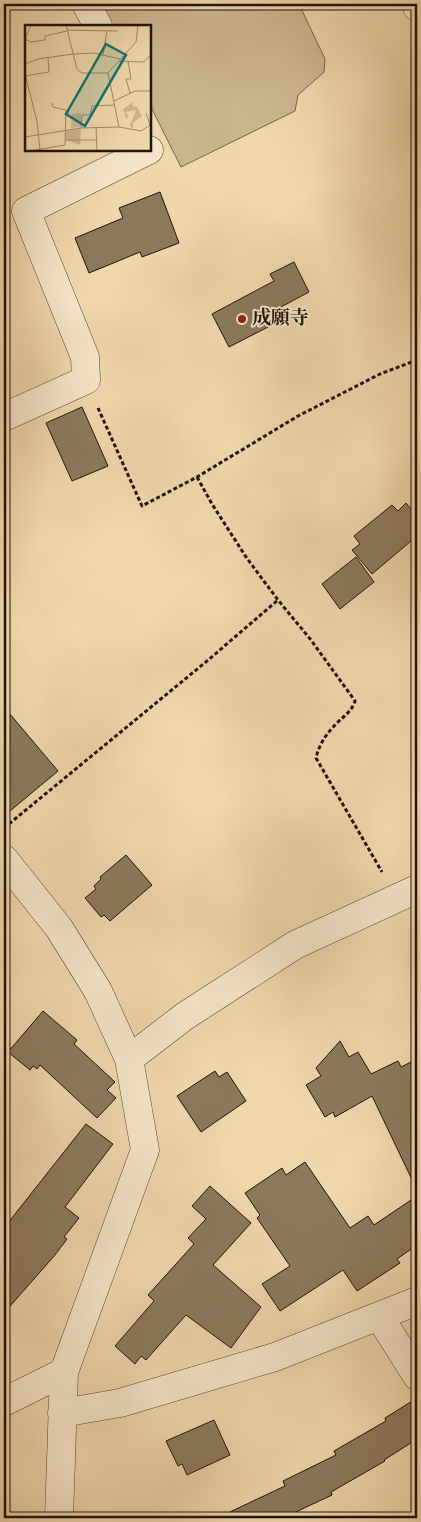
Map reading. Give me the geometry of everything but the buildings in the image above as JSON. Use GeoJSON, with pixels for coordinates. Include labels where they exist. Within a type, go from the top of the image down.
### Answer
{"type":"FeatureCollection","features":[{"type":"Feature","properties":{"kind":"street"},"geometry":{"type":"LineString","coordinates":[[86,4],[97,25]]}},
{"type":"Feature","properties":{"kind":"street"},"geometry":{"type":"LineString","coordinates":[[151,134],[157,146],[151,149]]}},
{"type":"Feature","properties":{"kind":"street"},"geometry":{"type":"LineString","coordinates":[[4,417],[86,380],[85,357],[26,211],[148,151]]}},
{"type":"Feature","properties":{"kind":"street"},"geometry":{"type":"LineString","coordinates":[[4,859],[59,928],[98,991],[129,1060],[145,1150],[64,1372],[59,1518]]}},
{"type":"Feature","properties":{"kind":"street"},"geometry":{"type":"LineString","coordinates":[[129,1060],[185,1016],[295,945],[407,894]]}},
{"type":"Feature","properties":{"kind":"street"},"geometry":{"type":"LineString","coordinates":[[62,1413],[120,1403],[275,1356],[417,1301]]}},
{"type":"Feature","properties":{"kind":"street"},"geometry":{"type":"LineString","coordinates":[[380,1316],[417,1376]]}},
{"type":"Feature","properties":{"kind":"street"},"geometry":{"type":"LineString","coordinates":[[4,1402],[64,1372]]}},
{"type":"Feature","properties":{"kind":"path"},"geometry":{"type":"LineString","coordinates":[[86,380],[142,506],[197,477],[298,416],[380,374],[417,360]]}},
{"type":"Feature","properties":{"kind":"path"},"geometry":{"type":"LineString","coordinates":[[197,477],[246,557],[311,640],[355,701],[353,707],[335,725],[318,747],[316,758],[407,894]]}},
{"type":"Feature","properties":{"kind":"path"},"geometry":{"type":"LineString","coordinates":[[4,829],[278,600]]}},
{"type":"Feature","properties":{"kind":"shaded area"},"geometry":{"type":"Polygon","coordinates":[[[99,4],[299,4],[325,59],[324,72],[298,95],[295,111],[181,167],[151,107],[151,25],[110,25],[99,4]]]}},
{"type":"Feature","properties":{"kind":"place","name":"成願寺"},"geometry":{"type":"Point","coordinates":[242,319]}}]}
